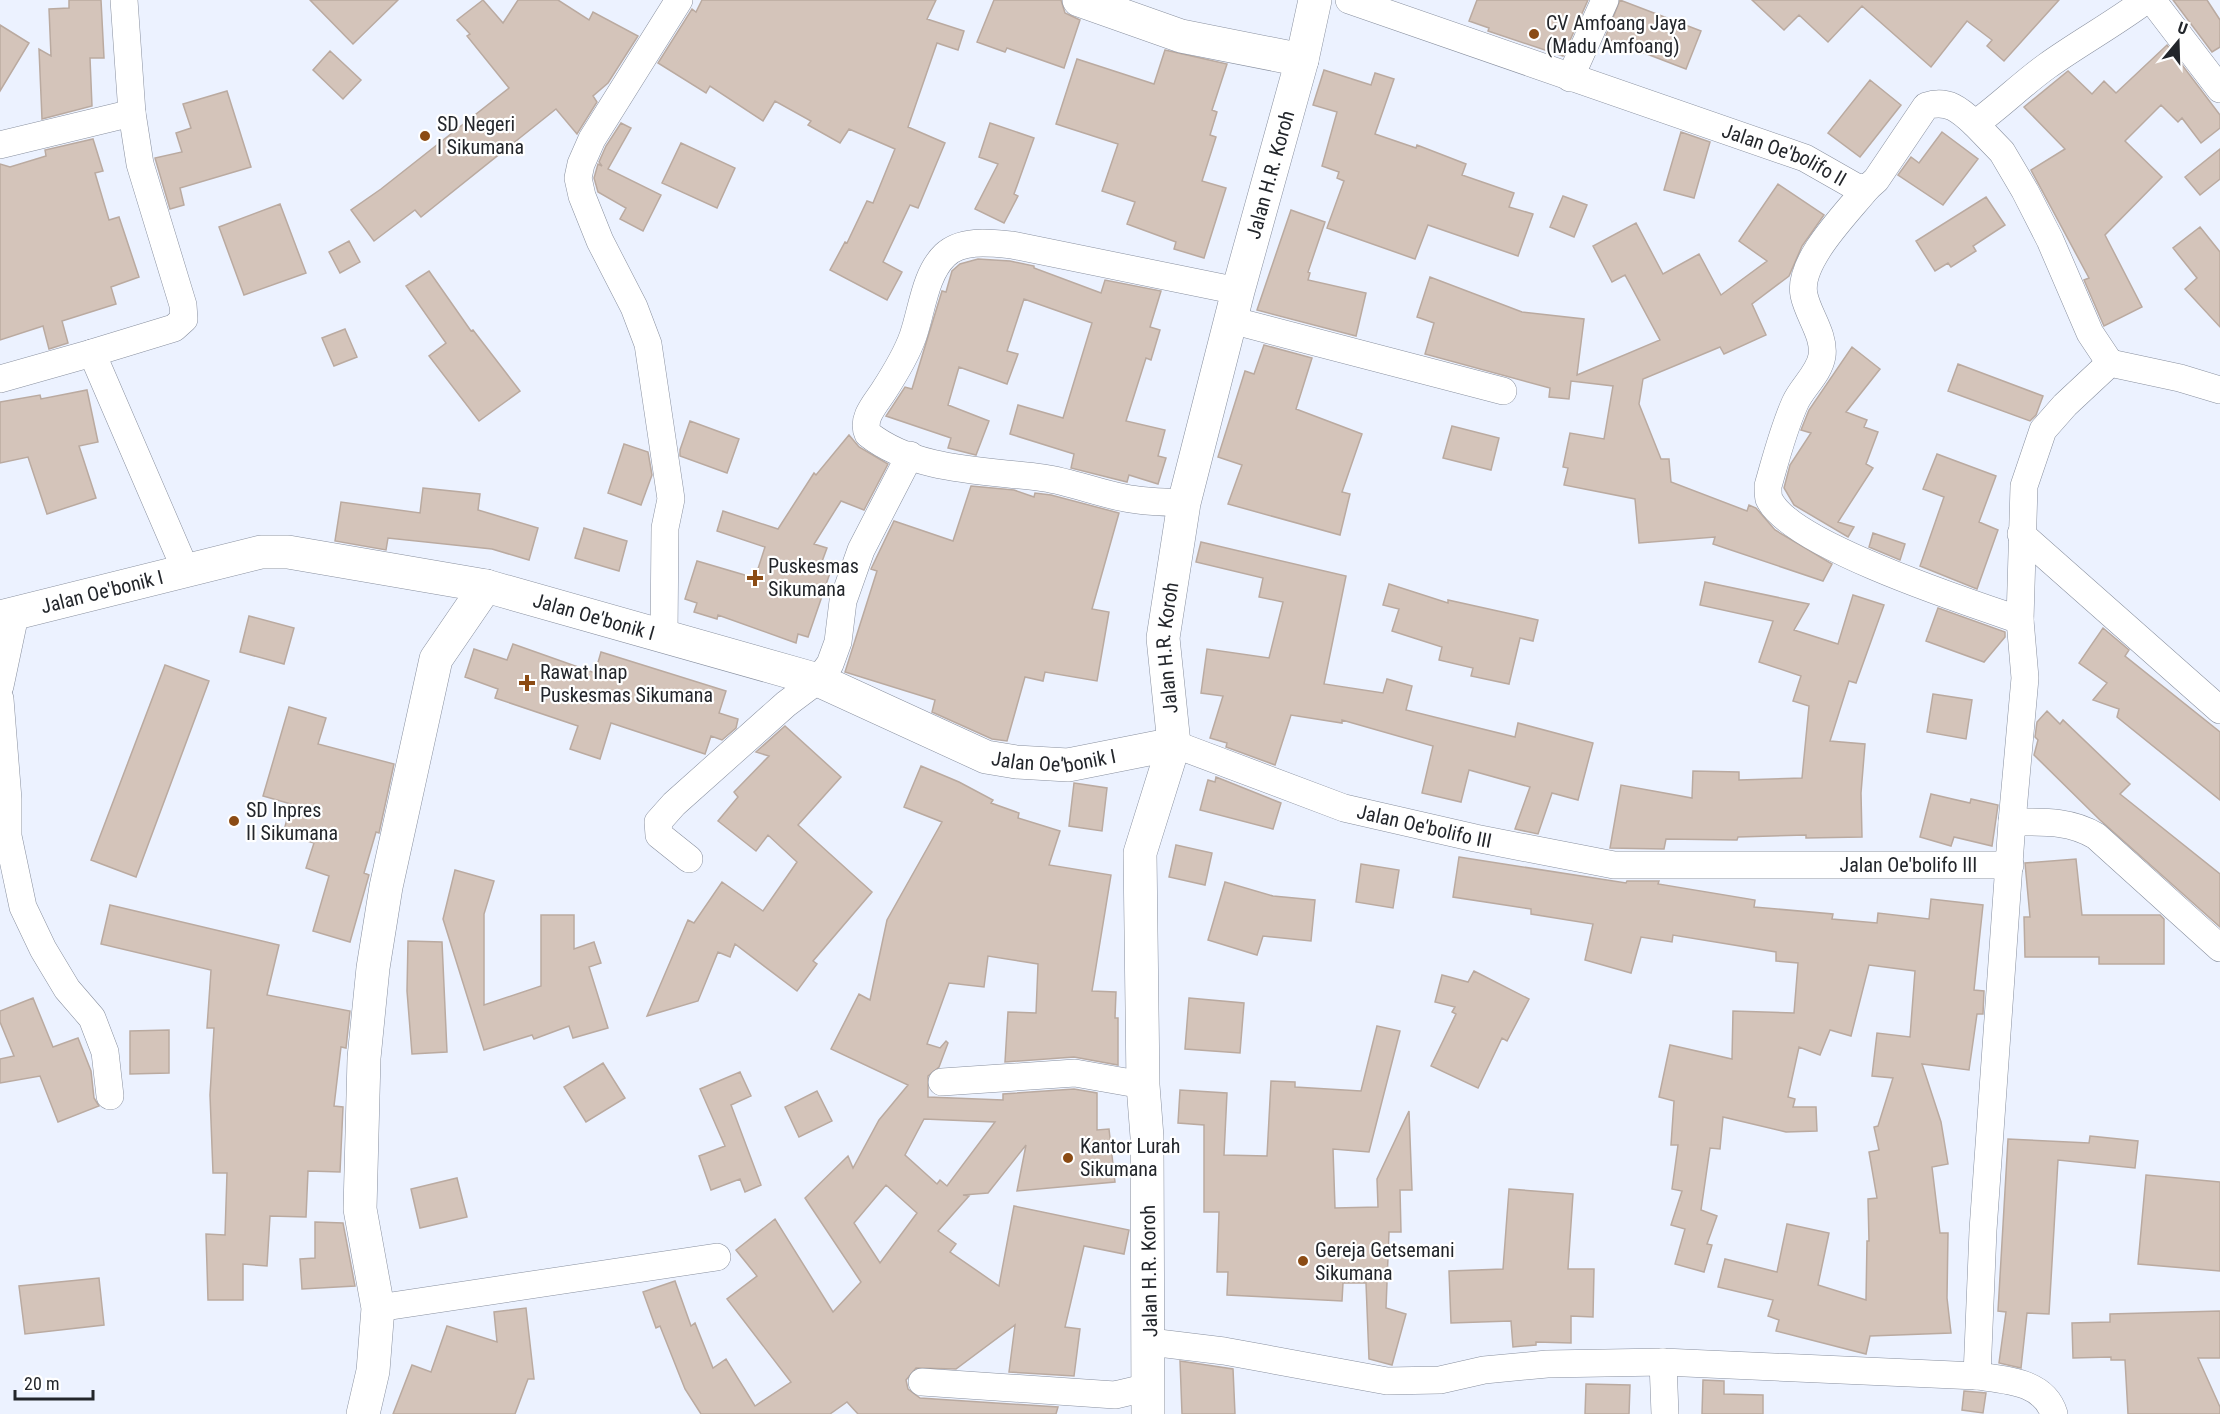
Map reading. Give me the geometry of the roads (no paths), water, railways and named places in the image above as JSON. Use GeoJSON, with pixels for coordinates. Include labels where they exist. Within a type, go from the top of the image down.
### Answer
{"type":"FeatureCollection","features":[{"type":"Feature","properties":{"kind":"street"},"geometry":{"type":"LineString","coordinates":[[0,379],[174,328],[184,319],[183,305],[140,164],[132,113],[124,0]]}},
{"type":"Feature","properties":{"kind":"street"},"geometry":{"type":"LineString","coordinates":[[664,635],[665,528],[671,499],[648,344],[634,307],[600,241],[582,196],[578,178],[580,164],[592,139],[679,0]]}},
{"type":"Feature","properties":{"kind":"street"},"geometry":{"type":"LineString","coordinates":[[1079,0],[1181,36],[1302,60]]}},
{"type":"Feature","properties":{"kind":"street","name":"Jalan H.R. Koroh"},"geometry":{"type":"LineString","coordinates":[[1148,1400],[1150,1342],[1140,853],[1174,744],[1163,638],[1184,503],[1234,305],[1302,60],[1315,0]]}},
{"type":"Feature","properties":{"kind":"street","name":"Jalan Oe'bolifo II"},"geometry":{"type":"LineString","coordinates":[[1349,0],[1805,158],[1856,187],[1867,188],[1876,180],[1926,106],[1936,102],[1959,109],[2002,152],[2050,240],[2090,333],[2110,363]]}},
{"type":"Feature","properties":{"kind":"street"},"geometry":{"type":"LineString","coordinates":[[1570,78],[1605,0]]}},
{"type":"Feature","properties":{"kind":"street"},"geometry":{"type":"LineString","coordinates":[[1975,124],[2044,68],[2072,48],[2111,26],[2146,0]]}},
{"type":"Feature","properties":{"kind":"street"},"geometry":{"type":"LineString","coordinates":[[2152,0],[2220,88]]}},
{"type":"Feature","properties":{"kind":"street"},"geometry":{"type":"LineString","coordinates":[[0,145],[132,113]]}},
{"type":"Feature","properties":{"kind":"street"},"geometry":{"type":"LineString","coordinates":[[1867,188],[1812,258],[1804,275],[1803,294],[1820,339],[1822,356],[1817,371],[1795,402],[1768,486],[1769,499],[1778,511],[1811,536],[1856,559],[1943,594],[2020,620]]}},
{"type":"Feature","properties":{"kind":"street"},"geometry":{"type":"LineString","coordinates":[[1184,503],[1125,498],[1046,478],[962,470],[910,455],[868,434],[866,422],[898,369],[913,338],[934,270],[946,254],[983,242],[1012,245],[1234,305],[1503,391]]}},
{"type":"Feature","properties":{"kind":"street"},"geometry":{"type":"LineString","coordinates":[[92,353],[186,571]]}},
{"type":"Feature","properties":{"kind":"street"},"geometry":{"type":"LineString","coordinates":[[1977,1376],[1983,1230],[2012,822],[2025,678],[2020,620],[2024,486],[2043,430],[2065,405],[2110,363],[2180,378],[2220,390]]}},
{"type":"Feature","properties":{"kind":"street"},"geometry":{"type":"LineString","coordinates":[[689,859],[659,835],[658,822],[674,804],[786,704],[818,680],[830,664],[838,642],[843,601],[861,550],[910,455]]}},
{"type":"Feature","properties":{"kind":"street"},"geometry":{"type":"LineString","coordinates":[[2021,534],[2220,710]]}},
{"type":"Feature","properties":{"kind":"street","name":"Jalan Oe'bonik I"},"geometry":{"type":"LineString","coordinates":[[7,616],[261,552],[288,552],[486,586],[818,680],[986,757],[1016,762],[1068,765],[1174,744]]}},
{"type":"Feature","properties":{"kind":"street"},"geometry":{"type":"LineString","coordinates":[[363,1414],[373,1371],[378,1308],[360,1209],[364,1058],[373,968],[386,887],[436,659],[486,586]]}},
{"type":"Feature","properties":{"kind":"street"},"geometry":{"type":"LineString","coordinates":[[0,686],[7,616]]}},
{"type":"Feature","properties":{"kind":"street"},"geometry":{"type":"LineString","coordinates":[[0,699],[8,799],[8,836],[23,907],[43,949],[67,988],[92,1018],[105,1052],[110,1096]]}},
{"type":"Feature","properties":{"kind":"street","name":"Jalan Oe'bolifo III"},"geometry":{"type":"LineString","coordinates":[[1174,744],[1344,808],[1475,838],[1614,865],[2010,865]]}},
{"type":"Feature","properties":{"kind":"street"},"geometry":{"type":"LineString","coordinates":[[2012,822],[2056,822],[2084,828],[2096,836],[2220,948]]}},
{"type":"Feature","properties":{"kind":"street"},"geometry":{"type":"LineString","coordinates":[[942,1082],[1076,1073],[1143,1085]]}},
{"type":"Feature","properties":{"kind":"street"},"geometry":{"type":"LineString","coordinates":[[378,1308],[717,1257]]}},
{"type":"Feature","properties":{"kind":"street"},"geometry":{"type":"LineString","coordinates":[[1150,1342],[1224,1352],[1387,1381],[1440,1380],[1484,1370],[1547,1364],[1663,1362],[1977,1376],[2015,1382],[2036,1389],[2051,1403],[2054,1414]]}},
{"type":"Feature","properties":{"kind":"street"},"geometry":{"type":"LineString","coordinates":[[1663,1362],[1665,1414]]}},
{"type":"Feature","properties":{"kind":"street"},"geometry":{"type":"LineString","coordinates":[[922,1382],[1115,1395],[1148,1400]]}},
{"type":"Feature","properties":{"kind":"place","name":"CV Amfoang Jaya (Madu Amfoang)"},"geometry":{"type":"Point","coordinates":[1534,34]}},
{"type":"Feature","properties":{"kind":"place","name":"SD Negeri I Sikumana"},"geometry":{"type":"Point","coordinates":[425,136]}},
{"type":"Feature","properties":{"kind":"place","name":"Puskesmas Sikumana"},"geometry":{"type":"Point","coordinates":[755,578]}},
{"type":"Feature","properties":{"kind":"place","name":"Rawat Inap Puskesmas Sikumana"},"geometry":{"type":"Point","coordinates":[527,683]}},
{"type":"Feature","properties":{"kind":"place","name":"SD Inpres II Sikumana"},"geometry":{"type":"Point","coordinates":[234,821]}},
{"type":"Feature","properties":{"kind":"place","name":"Kantor Lurah Sikumana"},"geometry":{"type":"Point","coordinates":[1068,1158]}},
{"type":"Feature","properties":{"kind":"place","name":"Gereja Getsemani Sikumana"},"geometry":{"type":"Point","coordinates":[1303,1261]}}]}
